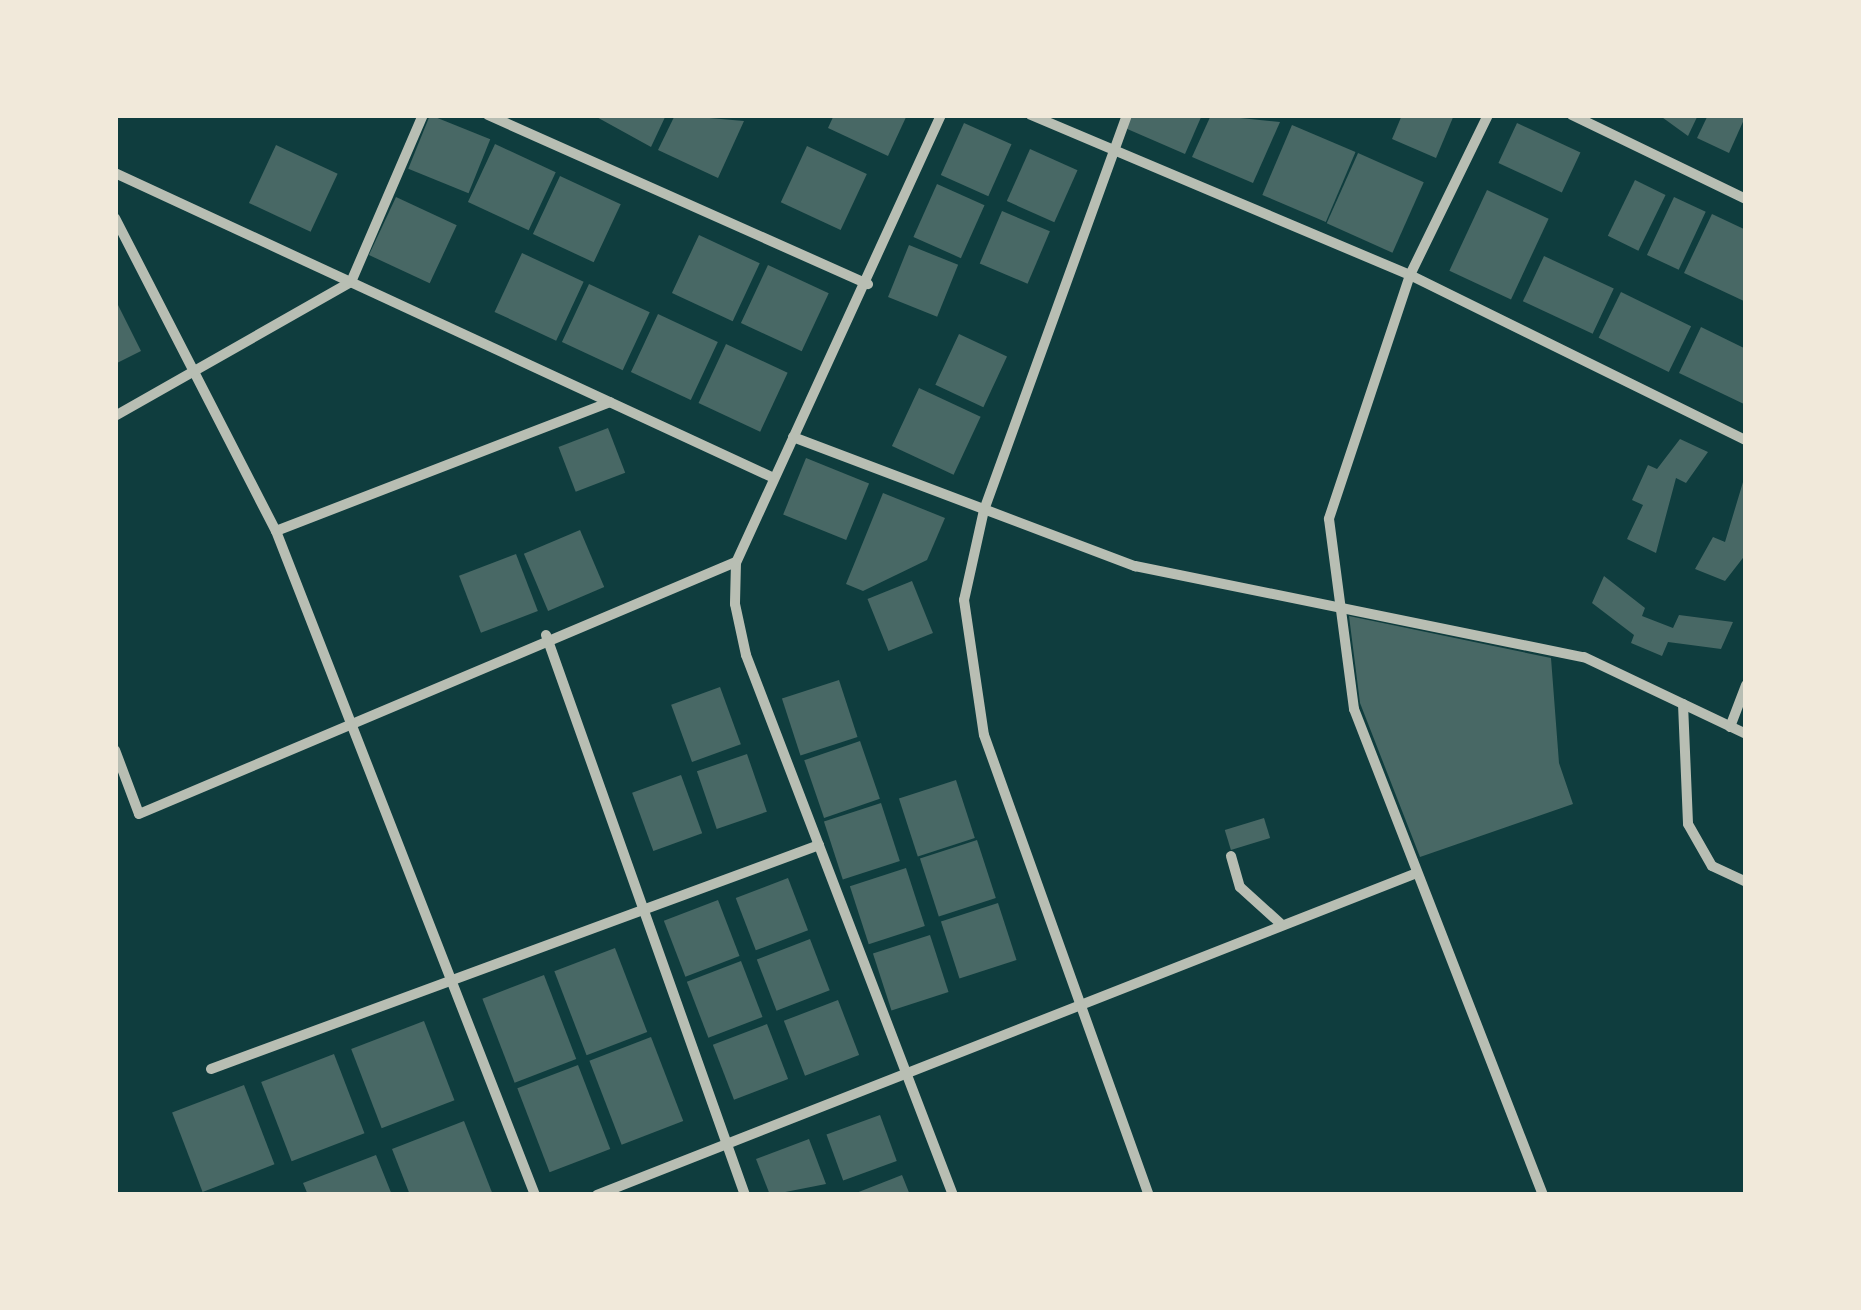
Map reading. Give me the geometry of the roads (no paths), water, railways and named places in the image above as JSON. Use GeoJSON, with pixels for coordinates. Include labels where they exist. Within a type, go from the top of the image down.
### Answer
{"type":"FeatureCollection","features":[{"type":"Feature","properties":{"kind":"street"},"geometry":{"type":"LineString","coordinates":[[115,416],[198,374],[350,282],[424,115]]}},
{"type":"Feature","properties":{"kind":"street"},"geometry":{"type":"LineString","coordinates":[[488,115],[868,284]]}},
{"type":"Feature","properties":{"kind":"street"},"geometry":{"type":"LineString","coordinates":[[942,115],[868,284],[736,562],[746,655],[953,1195]]}},
{"type":"Feature","properties":{"kind":"street"},"geometry":{"type":"LineString","coordinates":[[1031,115],[1410,275],[1746,440]]}},
{"type":"Feature","properties":{"kind":"street"},"geometry":{"type":"LineString","coordinates":[[1127,115],[984,510],[964,600],[968,666],[1080,1004],[1149,1195]]}},
{"type":"Feature","properties":{"kind":"street"},"geometry":{"type":"LineString","coordinates":[[1488,115],[1410,275],[1329,519],[1354,709],[1543,1195]]}},
{"type":"Feature","properties":{"kind":"street"},"geometry":{"type":"LineString","coordinates":[[1572,115],[1746,199]]}},
{"type":"Feature","properties":{"kind":"street"},"geometry":{"type":"LineString","coordinates":[[115,173],[774,478]]}},
{"type":"Feature","properties":{"kind":"street"},"geometry":{"type":"LineString","coordinates":[[115,218],[276,530],[347,727],[454,980],[535,1195]]}},
{"type":"Feature","properties":{"kind":"street"},"geometry":{"type":"LineString","coordinates":[[276,530],[610,402]]}},
{"type":"Feature","properties":{"kind":"street"},"geometry":{"type":"LineString","coordinates":[[793,437],[1135,566],[1339,603],[1584,657],[1746,734]]}},
{"type":"Feature","properties":{"kind":"street"},"geometry":{"type":"LineString","coordinates":[[115,750],[139,814],[347,727],[546,635],[736,562]]}},
{"type":"Feature","properties":{"kind":"street"},"geometry":{"type":"LineString","coordinates":[[546,635],[745,1195]]}},
{"type":"Feature","properties":{"kind":"street"},"geometry":{"type":"LineString","coordinates":[[1730,727],[1746,684]]}},
{"type":"Feature","properties":{"kind":"street"},"geometry":{"type":"LineString","coordinates":[[1683,704],[1688,824],[1712,866],[1746,882]]}},
{"type":"Feature","properties":{"kind":"street"},"geometry":{"type":"LineString","coordinates":[[211,1069],[819,846]]}},
{"type":"Feature","properties":{"kind":"street"},"geometry":{"type":"LineString","coordinates":[[1231,856],[1240,887],[1282,925]]}},
{"type":"Feature","properties":{"kind":"street"},"geometry":{"type":"LineString","coordinates":[[597,1195],[1417,873]]}}]}
